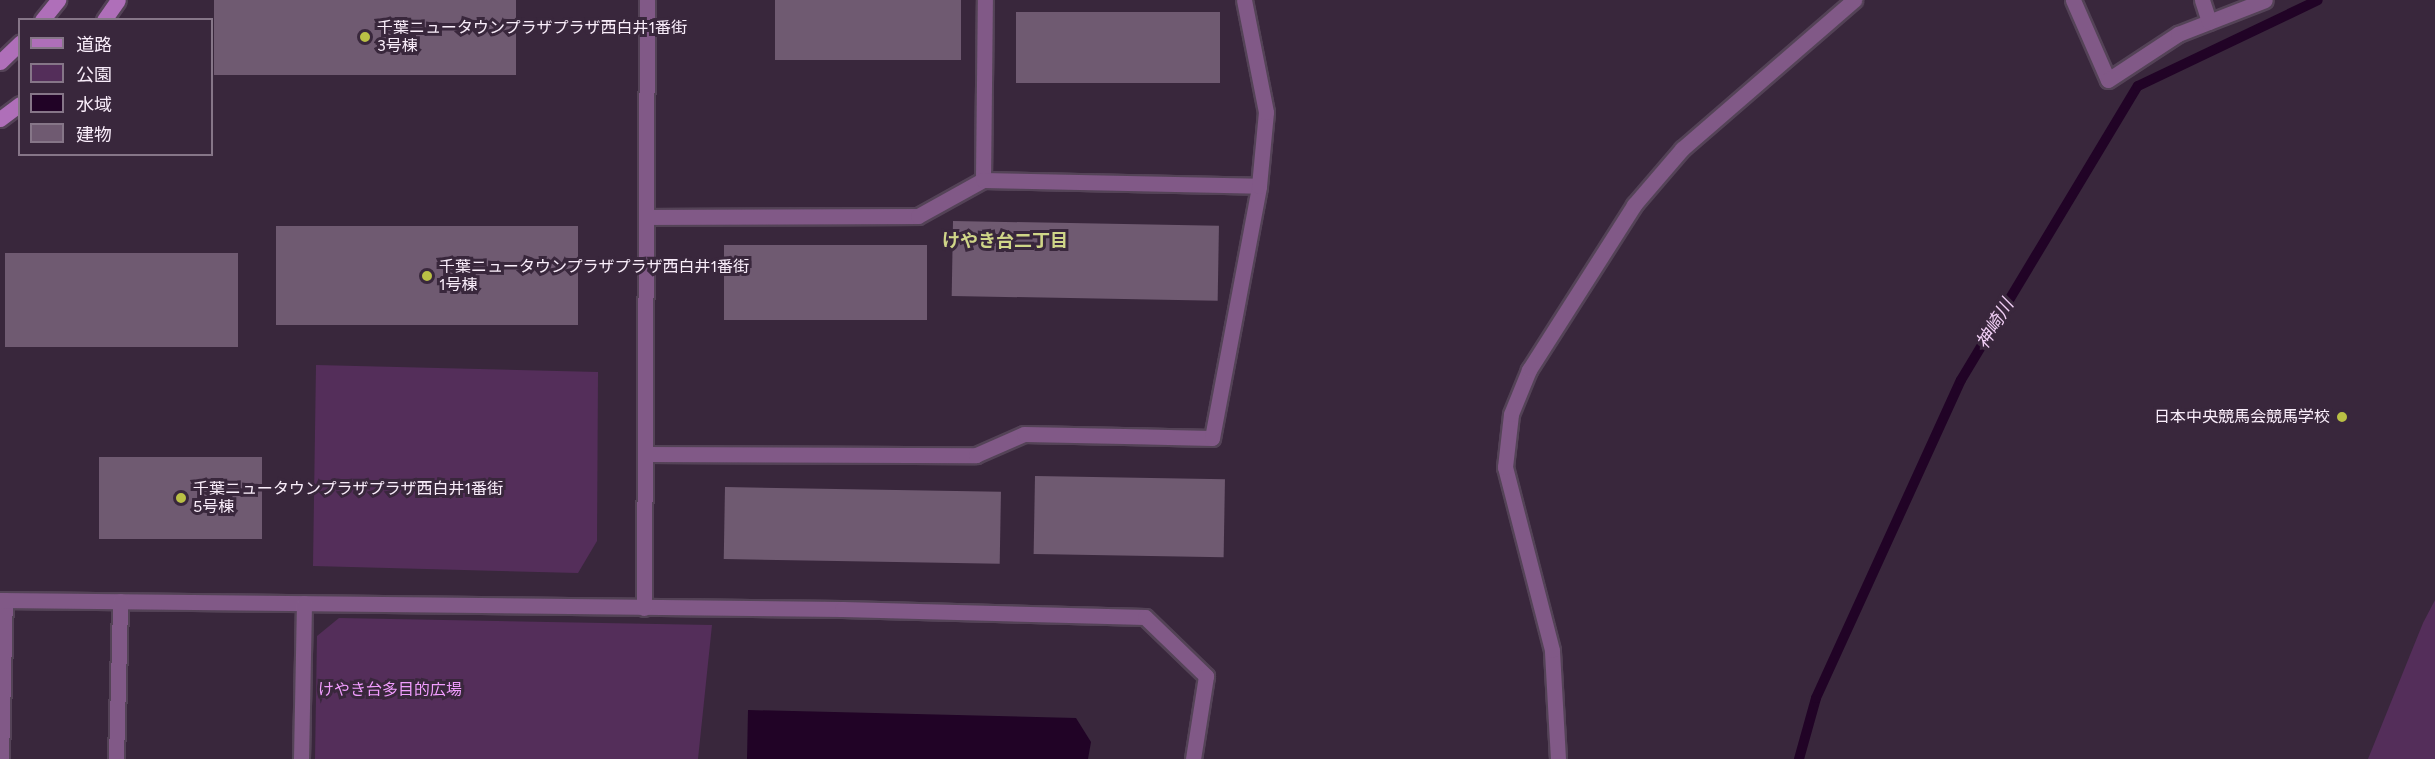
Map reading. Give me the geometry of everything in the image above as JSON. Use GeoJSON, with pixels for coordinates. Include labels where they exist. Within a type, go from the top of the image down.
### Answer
{"type":"FeatureCollection","features":[{"type":"Feature","properties":{"kind":"street"},"geometry":{"type":"LineString","coordinates":[[44,18],[58,0]]}},
{"type":"Feature","properties":{"kind":"street"},"geometry":{"type":"LineString","coordinates":[[105,18],[118,0]]}},
{"type":"Feature","properties":{"kind":"street"},"geometry":{"type":"LineString","coordinates":[[644,608],[647,0]]}},
{"type":"Feature","properties":{"kind":"street"},"geometry":{"type":"LineString","coordinates":[[983,180],[985,0]]}},
{"type":"Feature","properties":{"kind":"street"},"geometry":{"type":"LineString","coordinates":[[645,454],[976,455],[1024,434],[1212,438],[1259,186],[1266,112],[1244,0]]}},
{"type":"Feature","properties":{"kind":"street"},"geometry":{"type":"LineString","coordinates":[[1558,759],[1552,650],[1505,466],[1511,414],[1529,370],[1634,205],[1682,149],[1854,0]]}},
{"type":"Feature","properties":{"kind":"street"},"geometry":{"type":"LineString","coordinates":[[2073,0],[2108,80],[2178,34],[2265,0]]}},
{"type":"Feature","properties":{"kind":"street"},"geometry":{"type":"LineString","coordinates":[[2202,0],[2210,21]]}},
{"type":"Feature","properties":{"kind":"street"},"geometry":{"type":"LineString","coordinates":[[0,62],[18,45]]}},
{"type":"Feature","properties":{"kind":"street"},"geometry":{"type":"LineString","coordinates":[[0,119],[18,106]]}},
{"type":"Feature","properties":{"kind":"street"},"geometry":{"type":"LineString","coordinates":[[646,217],[918,216],[983,180],[1259,186]]}},
{"type":"Feature","properties":{"kind":"street"},"geometry":{"type":"LineString","coordinates":[[1,759],[3,600],[1145,617],[1206,676],[1193,759]]}},
{"type":"Feature","properties":{"kind":"street"},"geometry":{"type":"LineString","coordinates":[[116,759],[120,601]]}},
{"type":"Feature","properties":{"kind":"street"},"geometry":{"type":"LineString","coordinates":[[300,759],[304,603]]}},
{"type":"Feature","properties":{"kind":"green space"},"geometry":{"type":"Polygon","coordinates":[[[316,365],[598,372],[597,541],[578,573],[313,566],[316,365]]]}},
{"type":"Feature","properties":{"kind":"green space"},"geometry":{"type":"Polygon","coordinates":[[[2435,600],[2435,759],[2368,759],[2423,623],[2435,600]]]}},
{"type":"Feature","properties":{"kind":"green space","name":"けやき台多目的広場"},"geometry":{"type":"Polygon","coordinates":[[[339,618],[712,625],[698,759],[315,759],[317,636],[339,618]]]}},
{"type":"Feature","properties":{"kind":"water"},"geometry":{"type":"Polygon","coordinates":[[[748,710],[1076,718],[1091,742],[1088,759],[747,759],[748,710]]]}},
{"type":"Feature","properties":{"kind":"building","name":"千葉ニュータウンプラザプラザ西白井1番街 3号棟"},"geometry":{"type":"Polygon","coordinates":[[[214,0],[516,0],[516,75],[214,75],[214,0]]]}},
{"type":"Feature","properties":{"kind":"building"},"geometry":{"type":"Polygon","coordinates":[[[775,0],[961,0],[961,60],[775,60],[775,0]]]}},
{"type":"Feature","properties":{"kind":"building"},"geometry":{"type":"Polygon","coordinates":[[[1016,12],[1220,12],[1220,83],[1016,83],[1016,12]]]}},
{"type":"Feature","properties":{"kind":"building"},"geometry":{"type":"Polygon","coordinates":[[[953,221],[1219,226],[1218,301],[952,296],[953,221]]]}},
{"type":"Feature","properties":{"kind":"building","name":"千葉ニュータウンプラザプラザ西白井1番街 1号棟"},"geometry":{"type":"Polygon","coordinates":[[[276,226],[578,226],[578,325],[276,325],[276,226]]]}},
{"type":"Feature","properties":{"kind":"building"},"geometry":{"type":"Polygon","coordinates":[[[724,245],[927,245],[927,320],[724,320],[724,245]]]}},
{"type":"Feature","properties":{"kind":"building"},"geometry":{"type":"Polygon","coordinates":[[[5,253],[238,253],[238,347],[5,347],[5,253]]]}},
{"type":"Feature","properties":{"kind":"building","name":"千葉ニュータウンプラザプラザ西白井1番街 5号棟"},"geometry":{"type":"Polygon","coordinates":[[[99,457],[262,457],[262,539],[99,539],[99,457]]]}},
{"type":"Feature","properties":{"kind":"building"},"geometry":{"type":"Polygon","coordinates":[[[1035,476],[1225,479],[1224,557],[1034,554],[1035,476]]]}},
{"type":"Feature","properties":{"kind":"building"},"geometry":{"type":"Polygon","coordinates":[[[725,487],[1001,492],[1000,564],[724,559],[725,487]]]}},
{"type":"Feature","properties":{"kind":"waterway","name":"神崎川"},"geometry":{"type":"LineString","coordinates":[[1799,759],[1816,698],[1961,380],[2138,86],[2318,0]]}},
{"type":"Feature","properties":{"kind":"place","name":"千葉ニュータウンプラザプラザ西白井1番街 3号棟"},"geometry":{"type":"Point","coordinates":[365,37]}},
{"type":"Feature","properties":{"kind":"place","name":"千葉ニュータウンプラザプラザ西白井1番街 1号棟"},"geometry":{"type":"Point","coordinates":[427,276]}},
{"type":"Feature","properties":{"kind":"place","name":"日本中央競馬会競馬学校"},"geometry":{"type":"Point","coordinates":[2342,417]}},
{"type":"Feature","properties":{"kind":"place","name":"千葉ニュータウンプラザプラザ西白井1番街 5号棟"},"geometry":{"type":"Point","coordinates":[181,498]}},
{"type":"Feature","properties":{"kind":"district","name":"けやき台二丁目"},"geometry":{"type":"Point","coordinates":[1005,241]}}]}
